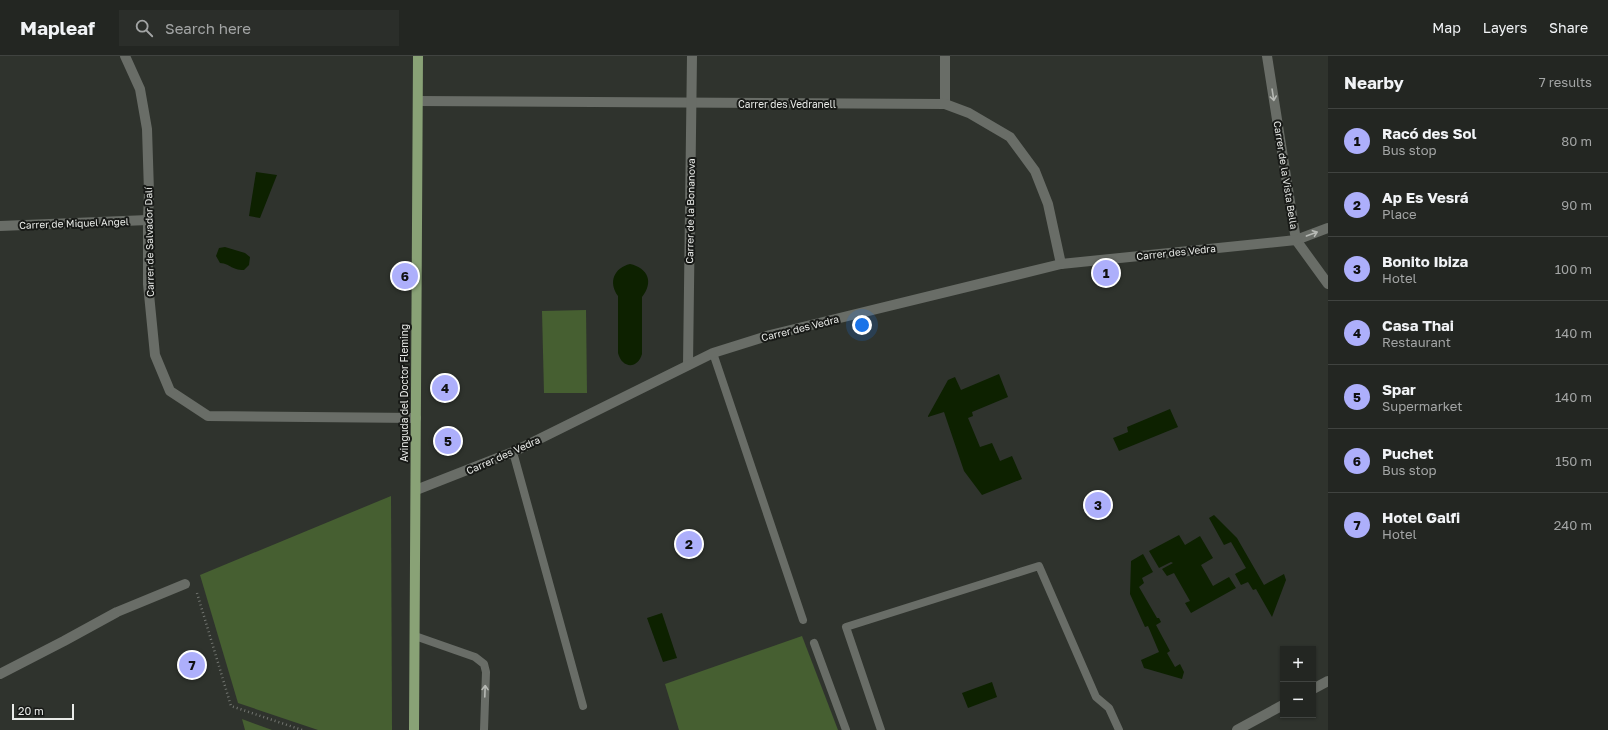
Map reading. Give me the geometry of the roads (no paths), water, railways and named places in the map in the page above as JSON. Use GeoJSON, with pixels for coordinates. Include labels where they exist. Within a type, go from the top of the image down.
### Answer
{"type":"FeatureCollection","features":[{"type":"Feature","properties":{"kind":"main road","name":"Avinguda del Doctor Fleming"},"geometry":{"type":"LineString","coordinates":[[414,730],[418,56]]}},
{"type":"Feature","properties":{"kind":"street","name":"Carrer de Salvador Dalí"},"geometry":{"type":"LineString","coordinates":[[125,56],[140,89],[147,129],[149,192],[148,284],[155,355],[170,390],[208,416],[416,418]]}},
{"type":"Feature","properties":{"kind":"street","name":"Carrer de la Bonanova"},"geometry":{"type":"LineString","coordinates":[[688,365],[692,56]]}},
{"type":"Feature","properties":{"kind":"street"},"geometry":{"type":"LineString","coordinates":[[945,56],[945,104]]}},
{"type":"Feature","properties":{"kind":"street","name":"Carrer de la Vista Bella"},"geometry":{"type":"LineString","coordinates":[[1267,56],[1296,240],[1328,284]]}},
{"type":"Feature","properties":{"kind":"street","name":"Carrer des Vedranell"},"geometry":{"type":"LineString","coordinates":[[418,101],[945,104],[969,112],[1010,137],[1035,171],[1048,204],[1061,264]]}},
{"type":"Feature","properties":{"kind":"street","name":"Carrer de Miquel Angel"},"geometry":{"type":"LineString","coordinates":[[0,226],[148,220]]}},
{"type":"Feature","properties":{"kind":"street","name":"Carrer des Vedra"},"geometry":{"type":"LineString","coordinates":[[416,490],[513,452],[713,353],[770,335],[1061,264],[1296,240],[1328,228]]}},
{"type":"Feature","properties":{"kind":"street"},"geometry":{"type":"LineString","coordinates":[[0,674],[117,612],[185,584]]}},
{"type":"Feature","properties":{"kind":"street"},"geometry":{"type":"LineString","coordinates":[[1316,687],[1328,681]]}},
{"type":"Feature","properties":{"kind":"street"},"geometry":{"type":"LineString","coordinates":[[1237,730],[1280,707]]}},
{"type":"Feature","properties":{"kind":"lane"},"geometry":{"type":"LineString","coordinates":[[713,353],[803,620]]}},
{"type":"Feature","properties":{"kind":"lane"},"geometry":{"type":"LineString","coordinates":[[513,452],[583,706]]}},
{"type":"Feature","properties":{"kind":"lane"},"geometry":{"type":"LineString","coordinates":[[881,730],[846,627],[1038,566],[1096,697],[1109,708],[1119,730]]}},
{"type":"Feature","properties":{"kind":"lane"},"geometry":{"type":"LineString","coordinates":[[415,636],[475,657],[484,664],[486,672],[484,730]]}},
{"type":"Feature","properties":{"kind":"lane"},"geometry":{"type":"LineString","coordinates":[[814,643],[846,730]]}},
{"type":"Feature","properties":{"kind":"place","name":"Racó des Sol"},"geometry":{"type":"Point","coordinates":[1106,273]}},
{"type":"Feature","properties":{"kind":"place","name":"Puchet"},"geometry":{"type":"Point","coordinates":[405,276]}},
{"type":"Feature","properties":{"kind":"place","name":"Casa Thai"},"geometry":{"type":"Point","coordinates":[445,388]}},
{"type":"Feature","properties":{"kind":"place","name":"Spar"},"geometry":{"type":"Point","coordinates":[448,441]}},
{"type":"Feature","properties":{"kind":"place","name":"Bonito Ibiza"},"geometry":{"type":"Point","coordinates":[1098,505]}},
{"type":"Feature","properties":{"kind":"place","name":"Ap Es Vesrá"},"geometry":{"type":"Point","coordinates":[689,544]}},
{"type":"Feature","properties":{"kind":"place","name":"Hotel Galfi"},"geometry":{"type":"Point","coordinates":[192,665]}}]}
